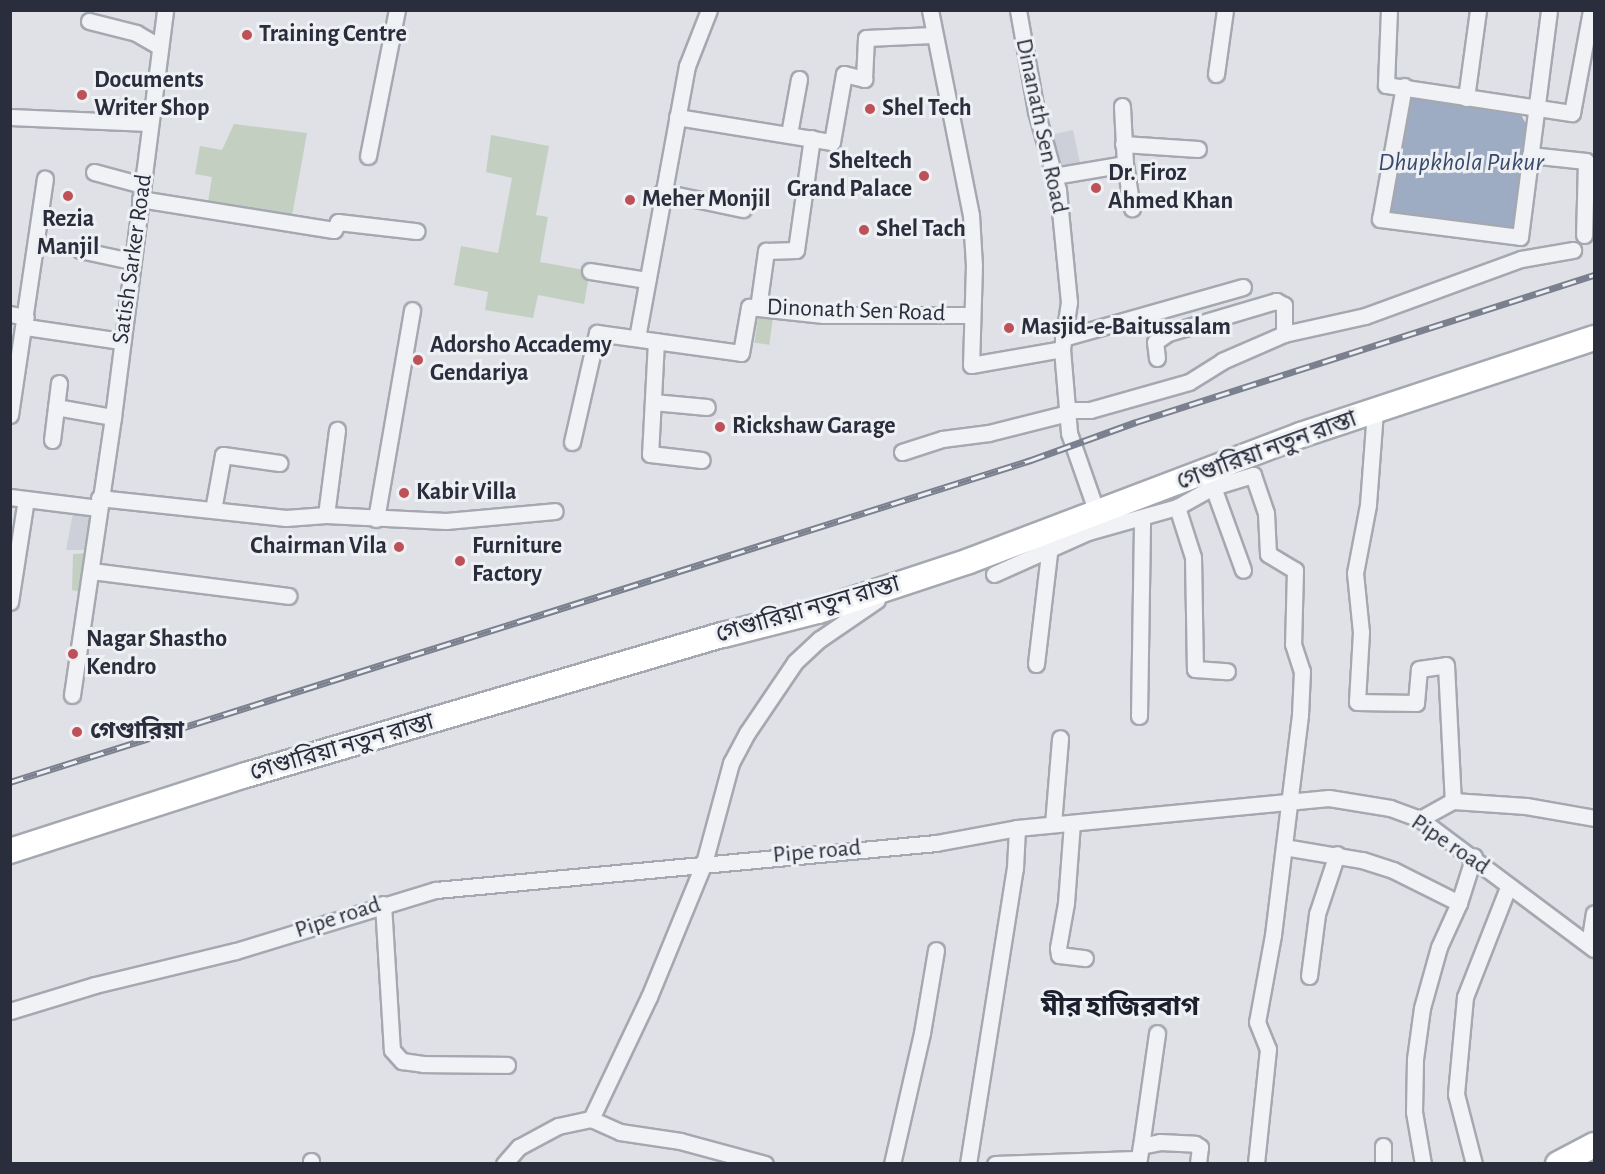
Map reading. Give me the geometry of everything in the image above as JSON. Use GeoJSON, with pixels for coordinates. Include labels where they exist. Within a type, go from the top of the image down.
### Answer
{"type":"FeatureCollection","features":[{"type":"Feature","properties":{"kind":"main road","name":"গেণ্ডারিয়া নতুন রাস্তা"},"geometry":{"type":"LineString","coordinates":[[10,851],[246,775],[723,635],[818,612],[1097,513],[1301,435],[1594,338]]}},
{"type":"Feature","properties":{"kind":"main road"},"geometry":{"type":"LineString","coordinates":[[1558,1164],[1594,1145]]}},
{"type":"Feature","properties":{"kind":"street","name":"Satish Sarker Road"},"geometry":{"type":"LineString","coordinates":[[72,695],[91,571],[98,503],[113,417],[131,261],[165,10]]}},
{"type":"Feature","properties":{"kind":"street"},"geometry":{"type":"LineString","coordinates":[[368,156],[397,10]]}},
{"type":"Feature","properties":{"kind":"street"},"geometry":{"type":"LineString","coordinates":[[637,338],[662,192],[687,66],[709,10]]}},
{"type":"Feature","properties":{"kind":"street"},"geometry":{"type":"LineString","coordinates":[[930,10],[933,35],[957,135],[971,215],[971,365],[1062,344],[1243,287]]}},
{"type":"Feature","properties":{"kind":"street","name":"Dinanath Sen Road"},"geometry":{"type":"LineString","coordinates":[[1018,10],[1028,77],[1054,176],[1069,302],[1062,344],[1069,433],[1097,513]]}},
{"type":"Feature","properties":{"kind":"street"},"geometry":{"type":"LineString","coordinates":[[1216,74],[1225,10]]}},
{"type":"Feature","properties":{"kind":"street"},"geometry":{"type":"LineString","coordinates":[[1389,10],[1386,85],[1572,114],[1591,10]]}},
{"type":"Feature","properties":{"kind":"street"},"geometry":{"type":"LineString","coordinates":[[1466,98],[1478,10]]}},
{"type":"Feature","properties":{"kind":"street"},"geometry":{"type":"LineString","coordinates":[[1404,86],[1380,219],[1520,237],[1534,107],[1549,10]]}},
{"type":"Feature","properties":{"kind":"street"},"geometry":{"type":"LineString","coordinates":[[89,21],[136,33],[160,46]]}},
{"type":"Feature","properties":{"kind":"street"},"geometry":{"type":"LineString","coordinates":[[677,117],[832,142],[844,74],[864,79],[867,38],[933,35]]}},
{"type":"Feature","properties":{"kind":"street"},"geometry":{"type":"LineString","coordinates":[[789,134],[799,79]]}},
{"type":"Feature","properties":{"kind":"street"},"geometry":{"type":"LineString","coordinates":[[1122,106],[1125,164],[1132,208]]}},
{"type":"Feature","properties":{"kind":"street"},"geometry":{"type":"LineString","coordinates":[[10,117],[149,123]]}},
{"type":"Feature","properties":{"kind":"street"},"geometry":{"type":"LineString","coordinates":[[758,308],[766,251],[796,250],[812,138]]}},
{"type":"Feature","properties":{"kind":"street"},"geometry":{"type":"LineString","coordinates":[[1124,144],[1198,149]]}},
{"type":"Feature","properties":{"kind":"street"},"geometry":{"type":"LineString","coordinates":[[1530,155],[1586,161],[1584,235]]}},
{"type":"Feature","properties":{"kind":"street"},"geometry":{"type":"LineString","coordinates":[[1054,176],[1125,164]]}},
{"type":"Feature","properties":{"kind":"street"},"geometry":{"type":"LineString","coordinates":[[94,172],[141,192],[334,230],[338,222],[416,231]]}},
{"type":"Feature","properties":{"kind":"street"},"geometry":{"type":"LineString","coordinates":[[10,415],[21,319],[45,179]]}},
{"type":"Feature","properties":{"kind":"street"},"geometry":{"type":"LineString","coordinates":[[662,192],[743,209]]}},
{"type":"Feature","properties":{"kind":"street"},"geometry":{"type":"LineString","coordinates":[[80,250],[131,261]]}},
{"type":"Feature","properties":{"kind":"street"},"geometry":{"type":"LineString","coordinates":[[902,452],[942,439],[989,433],[1069,412],[1090,410],[1189,382],[1222,361],[1284,334],[1365,316],[1521,259],[1573,250]]}},
{"type":"Feature","properties":{"kind":"street"},"geometry":{"type":"LineString","coordinates":[[590,271],[647,280]]}},
{"type":"Feature","properties":{"kind":"street"},"geometry":{"type":"LineString","coordinates":[[1158,358],[1155,342],[1168,333],[1276,301],[1284,304],[1284,334]]}},
{"type":"Feature","properties":{"kind":"street","name":"Dinonath Sen Road"},"geometry":{"type":"LineString","coordinates":[[572,442],[597,333],[741,353],[749,307],[824,315],[971,315]]}},
{"type":"Feature","properties":{"kind":"street"},"geometry":{"type":"LineString","coordinates":[[376,519],[412,310]]}},
{"type":"Feature","properties":{"kind":"street"},"geometry":{"type":"LineString","coordinates":[[21,319],[121,341]]}},
{"type":"Feature","properties":{"kind":"street"},"geometry":{"type":"LineString","coordinates":[[656,341],[650,454],[702,460]]}},
{"type":"Feature","properties":{"kind":"street"},"geometry":{"type":"LineString","coordinates":[[52,440],[59,383]]}},
{"type":"Feature","properties":{"kind":"street"},"geometry":{"type":"LineString","coordinates":[[653,402],[707,408]]}},
{"type":"Feature","properties":{"kind":"street"},"geometry":{"type":"LineString","coordinates":[[56,408],[113,417]]}},
{"type":"Feature","properties":{"kind":"street"},"geometry":{"type":"LineString","coordinates":[[1376,411],[1368,505],[1355,573],[1361,632],[1357,702],[1416,703],[1419,669],[1446,665],[1453,801]]}},
{"type":"Feature","properties":{"kind":"street"},"geometry":{"type":"LineString","coordinates":[[326,515],[337,430]]}},
{"type":"Feature","properties":{"kind":"street"},"geometry":{"type":"LineString","coordinates":[[213,510],[223,455],[279,463]]}},
{"type":"Feature","properties":{"kind":"street"},"geometry":{"type":"LineString","coordinates":[[994,574],[1049,552],[1088,532],[1177,507],[1213,488],[1253,475],[1266,513],[1268,554],[1295,570],[1293,644],[1302,671],[1273,935],[1257,1022],[1268,1049],[1256,1164]]}},
{"type":"Feature","properties":{"kind":"street"},"geometry":{"type":"LineString","coordinates":[[1213,488],[1243,570]]}},
{"type":"Feature","properties":{"kind":"street"},"geometry":{"type":"LineString","coordinates":[[10,497],[213,510],[286,518],[326,515],[454,521],[555,511]]}},
{"type":"Feature","properties":{"kind":"street"},"geometry":{"type":"LineString","coordinates":[[10,602],[26,499]]}},
{"type":"Feature","properties":{"kind":"street"},"geometry":{"type":"LineString","coordinates":[[1177,507],[1193,557],[1195,669],[1227,671]]}},
{"type":"Feature","properties":{"kind":"street"},"geometry":{"type":"LineString","coordinates":[[1139,716],[1142,518]]}},
{"type":"Feature","properties":{"kind":"street"},"geometry":{"type":"LineString","coordinates":[[1036,664],[1049,552]]}},
{"type":"Feature","properties":{"kind":"street"},"geometry":{"type":"LineString","coordinates":[[91,571],[288,596]]}},
{"type":"Feature","properties":{"kind":"street"},"geometry":{"type":"LineString","coordinates":[[591,1119],[649,997],[704,863],[731,763],[765,701],[795,662],[820,639],[902,583]]}},
{"type":"Feature","properties":{"kind":"street"},"geometry":{"type":"LineString","coordinates":[[1053,824],[1060,738]]}},
{"type":"Feature","properties":{"kind":"street","name":"Pipe road"},"geometry":{"type":"LineString","coordinates":[[10,1011],[94,985],[236,951],[383,904],[436,890],[611,876],[704,863],[936,843],[1017,828],[1286,804],[1329,798],[1390,808],[1420,819],[1474,856],[1508,887],[1592,946]]}},
{"type":"Feature","properties":{"kind":"street"},"geometry":{"type":"LineString","coordinates":[[1420,819],[1453,801],[1526,806],[1594,818]]}},
{"type":"Feature","properties":{"kind":"street"},"geometry":{"type":"LineString","coordinates":[[1072,823],[1066,903],[1058,948],[1059,955],[1085,958]]}},
{"type":"Feature","properties":{"kind":"street"},"geometry":{"type":"LineString","coordinates":[[968,1164],[1015,868],[1017,828]]}},
{"type":"Feature","properties":{"kind":"street"},"geometry":{"type":"LineString","coordinates":[[1284,847],[1337,854],[1393,870],[1459,903]]}},
{"type":"Feature","properties":{"kind":"street"},"geometry":{"type":"LineString","coordinates":[[1309,976],[1317,914],[1337,854]]}},
{"type":"Feature","properties":{"kind":"street"},"geometry":{"type":"LineString","coordinates":[[1423,1164],[1414,1112],[1418,1039],[1439,947],[1459,903],[1474,856]]}},
{"type":"Feature","properties":{"kind":"street"},"geometry":{"type":"LineString","coordinates":[[1474,1164],[1456,1094],[1465,997],[1508,887]]}},
{"type":"Feature","properties":{"kind":"street"},"geometry":{"type":"LineString","coordinates":[[383,904],[392,1050],[402,1061],[423,1065],[507,1065]]}},
{"type":"Feature","properties":{"kind":"street"},"geometry":{"type":"LineString","coordinates":[[1592,946],[1594,913]]}},
{"type":"Feature","properties":{"kind":"street"},"geometry":{"type":"LineString","coordinates":[[892,1164],[922,1033],[936,950]]}},
{"type":"Feature","properties":{"kind":"street"},"geometry":{"type":"LineString","coordinates":[[995,1164],[1139,1158],[1157,1033]]}},
{"type":"Feature","properties":{"kind":"street"},"geometry":{"type":"LineString","coordinates":[[504,1164],[519,1147],[558,1126],[591,1119],[620,1132],[680,1141],[765,1164]]}},
{"type":"Feature","properties":{"kind":"street"},"geometry":{"type":"LineString","coordinates":[[1141,1146],[1195,1144],[1200,1148],[1198,1164]]}},
{"type":"Feature","properties":{"kind":"street"},"geometry":{"type":"LineString","coordinates":[[1383,1146],[1383,1164]]}},
{"type":"Feature","properties":{"kind":"shaded area"},"geometry":{"type":"Polygon","coordinates":[[[1073,130],[1081,167],[1056,172],[1049,135],[1073,130]]]}},
{"type":"Feature","properties":{"kind":"shaded area"},"geometry":{"type":"Polygon","coordinates":[[[74,508],[96,512],[91,550],[66,550],[74,508]]]}},
{"type":"Feature","properties":{"kind":"green space"},"geometry":{"type":"Polygon","coordinates":[[[234,124],[307,133],[292,216],[208,202],[212,177],[195,174],[200,146],[222,150],[234,124]]]}},
{"type":"Feature","properties":{"kind":"green space"},"geometry":{"type":"Polygon","coordinates":[[[491,135],[549,146],[536,215],[548,217],[540,262],[590,271],[584,304],[538,295],[533,318],[485,310],[488,292],[454,285],[461,246],[498,253],[512,178],[486,172],[491,135]]]}},
{"type":"Feature","properties":{"kind":"green space"},"geometry":{"type":"Polygon","coordinates":[[[759,310],[774,312],[769,345],[754,343],[759,310]]]}},
{"type":"Feature","properties":{"kind":"green space"},"geometry":{"type":"Polygon","coordinates":[[[89,553],[84,593],[72,590],[73,554],[89,553]]]}},
{"type":"Feature","properties":{"kind":"water","name":"Dhupkhola Pukur"},"geometry":{"type":"Polygon","coordinates":[[[1408,92],[1518,109],[1528,128],[1515,232],[1387,214],[1408,92]]]}},
{"type":"Feature","properties":{"kind":"railway"},"geometry":{"type":"LineString","coordinates":[[10,782],[1031,460],[1136,422],[1594,275]]}},
{"type":"Feature","properties":{"kind":"place","name":"Training Centre"},"geometry":{"type":"Point","coordinates":[247,35]}},
{"type":"Feature","properties":{"kind":"place","name":"Documents Writer Shop"},"geometry":{"type":"Point","coordinates":[82,95]}},
{"type":"Feature","properties":{"kind":"place","name":"Shel Tech"},"geometry":{"type":"Point","coordinates":[870,109]}},
{"type":"Feature","properties":{"kind":"place","name":"Sheltech Grand Palace"},"geometry":{"type":"Point","coordinates":[924,176]}},
{"type":"Feature","properties":{"kind":"place","name":"Dr. Firoz Ahmed Khan"},"geometry":{"type":"Point","coordinates":[1096,188]}},
{"type":"Feature","properties":{"kind":"place","name":"Rezia Manjil"},"geometry":{"type":"Point","coordinates":[68,196]}},
{"type":"Feature","properties":{"kind":"place","name":"Meher Monjil"},"geometry":{"type":"Point","coordinates":[630,200]}},
{"type":"Feature","properties":{"kind":"place","name":"Shel Tach"},"geometry":{"type":"Point","coordinates":[864,230]}},
{"type":"Feature","properties":{"kind":"place","name":"Masjid-e-Baitussalam"},"geometry":{"type":"Point","coordinates":[1009,328]}},
{"type":"Feature","properties":{"kind":"place","name":"Adorsho Accademy Gendariya"},"geometry":{"type":"Point","coordinates":[418,360]}},
{"type":"Feature","properties":{"kind":"place","name":"Rickshaw Garage"},"geometry":{"type":"Point","coordinates":[720,427]}},
{"type":"Feature","properties":{"kind":"place","name":"Kabir Villa"},"geometry":{"type":"Point","coordinates":[404,493]}},
{"type":"Feature","properties":{"kind":"place","name":"Chairman Vila"},"geometry":{"type":"Point","coordinates":[399,547]}},
{"type":"Feature","properties":{"kind":"place","name":"Furniture Factory"},"geometry":{"type":"Point","coordinates":[460,561]}},
{"type":"Feature","properties":{"kind":"place","name":"Nagar Shastho Kendro"},"geometry":{"type":"Point","coordinates":[73,654]}},
{"type":"Feature","properties":{"kind":"place","name":"গেণ্ডারিয়া"},"geometry":{"type":"Point","coordinates":[77,732]}},
{"type":"Feature","properties":{"kind":"district","name":"মীর হাজিরবাগ"},"geometry":{"type":"Point","coordinates":[1120,1007]}}]}
